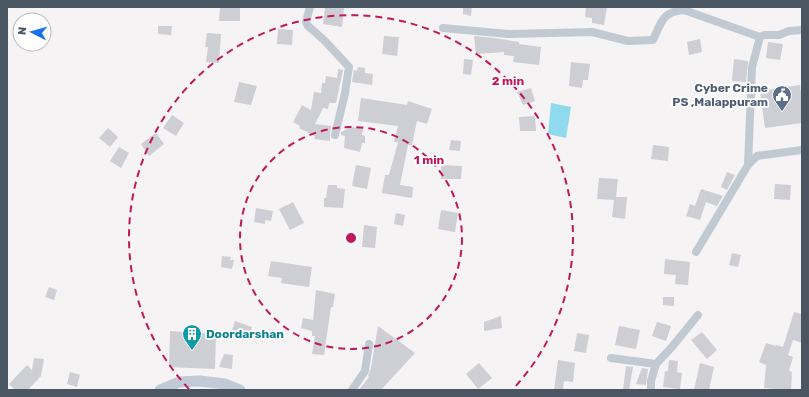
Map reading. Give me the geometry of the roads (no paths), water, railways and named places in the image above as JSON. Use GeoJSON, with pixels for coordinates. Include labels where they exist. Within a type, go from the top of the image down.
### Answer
{"type":"FeatureCollection","features":[{"type":"Feature","properties":{"kind":"main road"},"geometry":{"type":"LineString","coordinates":[[160,390],[179,382],[200,381],[225,384],[240,390]]}},
{"type":"Feature","properties":{"kind":"street"},"geometry":{"type":"LineString","coordinates":[[310,7],[306,22],[308,26],[324,40],[349,67],[345,93],[335,135]]}},
{"type":"Feature","properties":{"kind":"street"},"geometry":{"type":"LineString","coordinates":[[443,28],[508,34],[592,32],[628,41],[647,41],[653,40],[665,16],[673,11],[684,10],[760,37],[764,35],[779,35],[789,31],[802,30]]}},
{"type":"Feature","properties":{"kind":"street"},"geometry":{"type":"LineString","coordinates":[[748,165],[752,67],[760,37]]}},
{"type":"Feature","properties":{"kind":"street"},"geometry":{"type":"LineString","coordinates":[[696,252],[748,165],[757,156],[802,150]]}},
{"type":"Feature","properties":{"kind":"street"},"geometry":{"type":"LineString","coordinates":[[651,390],[651,381],[656,364],[698,315]]}},
{"type":"Feature","properties":{"kind":"street"},"geometry":{"type":"LineString","coordinates":[[352,390],[365,371],[369,344]]}},
{"type":"Feature","properties":{"kind":"street"},"geometry":{"type":"LineString","coordinates":[[611,358],[656,364]]}},
{"type":"Feature","properties":{"kind":"water"},"geometry":{"type":"Polygon","coordinates":[[[551,103],[571,107],[566,138],[548,134],[551,103]]]}},
{"type":"Feature","properties":{"kind":"place","name":"Cyber Crime PS ,Malappuram"},"geometry":{"type":"Point","coordinates":[782,112]}},
{"type":"Feature","properties":{"kind":"place","name":"Doordarshan"},"geometry":{"type":"Point","coordinates":[192,351]}}]}
